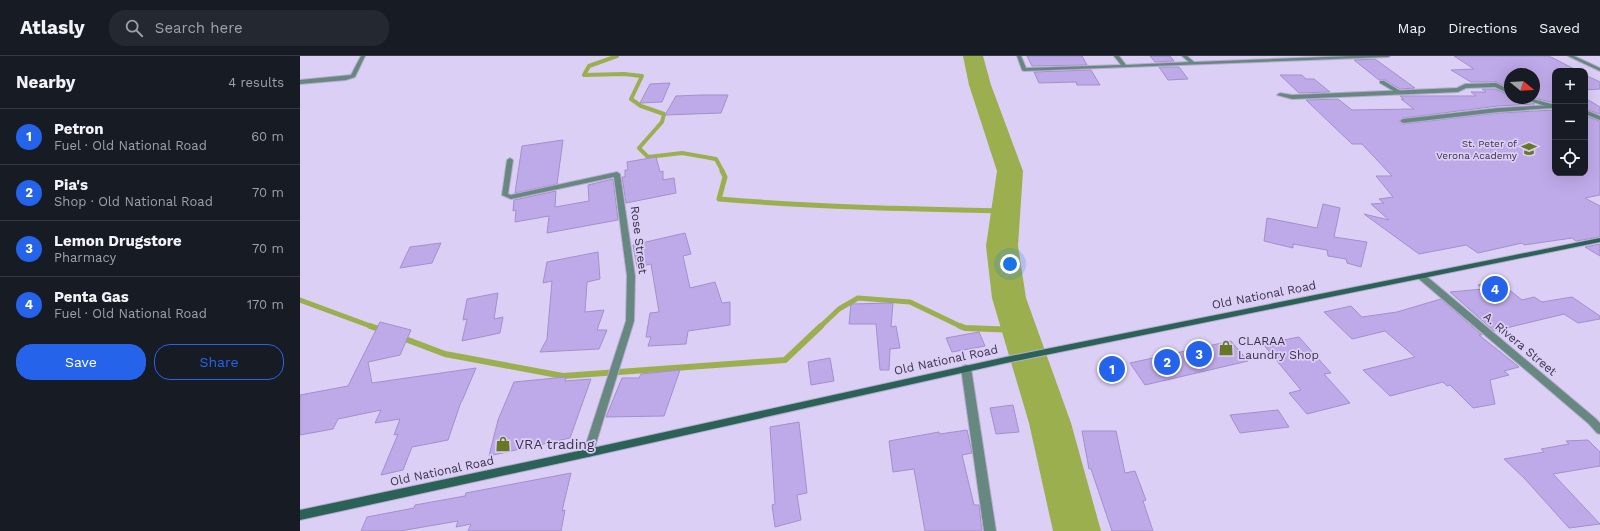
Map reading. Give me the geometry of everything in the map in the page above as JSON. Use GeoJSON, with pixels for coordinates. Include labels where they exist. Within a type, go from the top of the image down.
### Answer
{"type":"FeatureCollection","features":[{"type":"Feature","properties":{"kind":"main road","name":"Old National Road"},"geometry":{"type":"LineString","coordinates":[[300,515],[588,453],[966,368],[1600,240]]}},
{"type":"Feature","properties":{"kind":"street"},"geometry":{"type":"LineString","coordinates":[[300,82],[353,76],[363,56]]}},
{"type":"Feature","properties":{"kind":"street"},"geometry":{"type":"LineString","coordinates":[[1019,56],[1024,70],[1388,56]]}},
{"type":"Feature","properties":{"kind":"street"},"geometry":{"type":"LineString","coordinates":[[1116,56],[1126,67]]}},
{"type":"Feature","properties":{"kind":"street"},"geometry":{"type":"LineString","coordinates":[[1184,56],[1194,64]]}},
{"type":"Feature","properties":{"kind":"street"},"geometry":{"type":"LineString","coordinates":[[1570,56],[1600,70]]}},
{"type":"Feature","properties":{"kind":"street"},"geometry":{"type":"LineString","coordinates":[[1382,82],[1399,92]]}},
{"type":"Feature","properties":{"kind":"street"},"geometry":{"type":"LineString","coordinates":[[1280,95],[1292,97],[1458,90],[1465,86],[1496,85],[1504,89]]}},
{"type":"Feature","properties":{"kind":"street"},"geometry":{"type":"LineString","coordinates":[[1540,103],[1552,107]]}},
{"type":"Feature","properties":{"kind":"street"},"geometry":{"type":"LineString","coordinates":[[1403,121],[1498,110],[1552,107]]}},
{"type":"Feature","properties":{"kind":"street"},"geometry":{"type":"LineString","coordinates":[[1588,113],[1600,118]]}},
{"type":"Feature","properties":{"kind":"street","name":"Rose Street"},"geometry":{"type":"LineString","coordinates":[[510,160],[505,195],[511,197],[617,174],[631,276],[630,321],[588,453]]}},
{"type":"Feature","properties":{"kind":"street","name":"A. Rivera Street"},"geometry":{"type":"LineString","coordinates":[[1422,277],[1592,421],[1600,430]]}},
{"type":"Feature","properties":{"kind":"street"},"geometry":{"type":"LineString","coordinates":[[966,368],[990,531]]}},
{"type":"Feature","properties":{"kind":"building"},"geometry":{"type":"Polygon","coordinates":[[[1027,56],[1082,56],[1087,65],[1032,66],[1027,56]]]}},
{"type":"Feature","properties":{"kind":"building"},"geometry":{"type":"Polygon","coordinates":[[[1150,56],[1170,56],[1174,61],[1155,62],[1150,56]]]}},
{"type":"Feature","properties":{"kind":"building"},"geometry":{"type":"Polygon","coordinates":[[[1454,56],[1549,56],[1572,68],[1552,68],[1552,102],[1540,99],[1540,68],[1504,68],[1504,85],[1496,82],[1471,82],[1451,70],[1474,69],[1454,56]]]}},
{"type":"Feature","properties":{"kind":"building"},"geometry":{"type":"Polygon","coordinates":[[[1375,59],[1415,88],[1400,89],[1385,80],[1379,80],[1354,60],[1375,59]]]}},
{"type":"Feature","properties":{"kind":"building"},"geometry":{"type":"Polygon","coordinates":[[[1159,67],[1179,67],[1188,79],[1168,80],[1159,67]]]}},
{"type":"Feature","properties":{"kind":"building"},"geometry":{"type":"Polygon","coordinates":[[[1091,70],[1100,85],[1077,85],[1076,82],[1039,83],[1034,72],[1091,70]]]}},
{"type":"Feature","properties":{"kind":"building"},"geometry":{"type":"Polygon","coordinates":[[[1280,75],[1302,75],[1306,79],[1314,79],[1330,92],[1299,93],[1280,75]]]}},
{"type":"Feature","properties":{"kind":"building"},"geometry":{"type":"Polygon","coordinates":[[[1588,76],[1600,82],[1600,89],[1588,90],[1588,76]]]}},
{"type":"Feature","properties":{"kind":"building"},"geometry":{"type":"Polygon","coordinates":[[[670,83],[662,102],[640,103],[650,84],[670,83]]]}},
{"type":"Feature","properties":{"kind":"building"},"geometry":{"type":"Polygon","coordinates":[[[1482,89],[1495,89],[1504,93],[1504,104],[1535,104],[1498,106],[1403,118],[1399,121],[1403,124],[1498,113],[1552,110],[1552,176],[1588,176],[1588,117],[1600,121],[1600,195],[1585,198],[1600,206],[1600,237],[1576,241],[1572,238],[1524,245],[1522,243],[1478,253],[1466,245],[1419,254],[1364,214],[1389,220],[1371,204],[1384,203],[1379,199],[1393,197],[1376,176],[1392,176],[1362,144],[1352,144],[1306,100],[1338,99],[1352,110],[1414,109],[1401,99],[1404,99],[1400,96],[1476,96],[1471,92],[1486,92],[1482,89]]]}},
{"type":"Feature","properties":{"kind":"building"},"geometry":{"type":"Polygon","coordinates":[[[728,95],[721,113],[665,115],[676,96],[728,95]]]}},
{"type":"Feature","properties":{"kind":"building"},"geometry":{"type":"Polygon","coordinates":[[[1588,100],[1600,107],[1600,114],[1588,110],[1588,100]]]}},
{"type":"Feature","properties":{"kind":"building"},"geometry":{"type":"Polygon","coordinates":[[[563,140],[557,184],[515,193],[522,146],[563,140]]]}},
{"type":"Feature","properties":{"kind":"building"},"geometry":{"type":"Polygon","coordinates":[[[656,157],[660,172],[663,171],[663,180],[674,178],[676,193],[626,203],[622,177],[625,177],[625,170],[628,170],[627,162],[656,157]]]}},
{"type":"Feature","properties":{"kind":"building"},"geometry":{"type":"Polygon","coordinates":[[[613,179],[618,220],[547,233],[549,216],[515,222],[516,210],[513,211],[514,200],[556,191],[555,207],[589,201],[588,185],[613,179]]]}},
{"type":"Feature","properties":{"kind":"building"},"geometry":{"type":"Polygon","coordinates":[[[1323,204],[1340,208],[1334,237],[1367,242],[1361,267],[1347,263],[1346,259],[1328,256],[1327,250],[1293,244],[1293,248],[1264,241],[1267,218],[1317,228],[1323,204]]]}},
{"type":"Feature","properties":{"kind":"building"},"geometry":{"type":"Polygon","coordinates":[[[685,233],[691,254],[683,256],[690,288],[715,282],[722,303],[730,302],[730,325],[688,331],[686,344],[648,346],[651,337],[646,337],[650,313],[659,312],[651,264],[637,267],[633,245],[685,233]]]}},
{"type":"Feature","properties":{"kind":"building"},"geometry":{"type":"Polygon","coordinates":[[[441,243],[432,263],[400,268],[410,247],[441,243]]]}},
{"type":"Feature","properties":{"kind":"building"},"geometry":{"type":"Polygon","coordinates":[[[1600,244],[1600,256],[1585,247],[1600,244]]]}},
{"type":"Feature","properties":{"kind":"building"},"geometry":{"type":"Polygon","coordinates":[[[598,252],[600,279],[587,282],[585,312],[604,310],[597,330],[607,330],[599,349],[540,352],[547,339],[552,281],[543,283],[547,262],[598,252]]]}},
{"type":"Feature","properties":{"kind":"building"},"geometry":{"type":"Polygon","coordinates":[[[1498,281],[1522,300],[1534,297],[1542,302],[1572,297],[1600,316],[1600,319],[1578,323],[1564,314],[1494,331],[1450,292],[1483,289],[1478,285],[1498,281]]]}},
{"type":"Feature","properties":{"kind":"building"},"geometry":{"type":"Polygon","coordinates":[[[498,293],[494,319],[503,317],[500,333],[462,341],[467,319],[463,320],[467,299],[498,293]]]}},
{"type":"Feature","properties":{"kind":"building"},"geometry":{"type":"Polygon","coordinates":[[[1441,299],[1482,335],[1479,335],[1519,367],[1504,371],[1509,375],[1490,380],[1495,404],[1473,408],[1450,385],[1447,386],[1443,382],[1390,396],[1363,370],[1415,357],[1385,331],[1352,339],[1324,312],[1351,306],[1362,317],[1397,312],[1441,299]]]}},
{"type":"Feature","properties":{"kind":"building"},"geometry":{"type":"Polygon","coordinates":[[[893,303],[891,327],[896,326],[900,348],[890,349],[889,370],[880,370],[876,324],[849,324],[851,304],[893,303]]]}},
{"type":"Feature","properties":{"kind":"building"},"geometry":{"type":"Polygon","coordinates":[[[380,322],[411,330],[400,355],[368,362],[372,383],[476,368],[461,402],[448,440],[412,447],[403,470],[381,475],[398,434],[394,435],[400,419],[375,423],[381,410],[338,419],[333,429],[300,435],[300,395],[348,386],[380,322]]]}},
{"type":"Feature","properties":{"kind":"building"},"geometry":{"type":"Polygon","coordinates":[[[979,332],[985,346],[952,352],[946,338],[979,332]]]}},
{"type":"Feature","properties":{"kind":"building"},"geometry":{"type":"Polygon","coordinates":[[[1299,337],[1331,373],[1324,374],[1350,403],[1307,414],[1289,393],[1301,390],[1263,344],[1299,337]]]}},
{"type":"Feature","properties":{"kind":"building"},"geometry":{"type":"Polygon","coordinates":[[[1231,341],[1248,361],[1145,385],[1130,363],[1231,341]]]}},
{"type":"Feature","properties":{"kind":"building"},"geometry":{"type":"Polygon","coordinates":[[[830,358],[834,381],[811,385],[808,362],[830,358]]]}},
{"type":"Feature","properties":{"kind":"building"},"geometry":{"type":"Polygon","coordinates":[[[680,370],[664,416],[606,417],[622,378],[639,378],[641,374],[680,370]]]}},
{"type":"Feature","properties":{"kind":"building"},"geometry":{"type":"Polygon","coordinates":[[[566,377],[565,381],[591,379],[570,438],[489,456],[498,420],[514,382],[566,377]]]}},
{"type":"Feature","properties":{"kind":"building"},"geometry":{"type":"Polygon","coordinates":[[[1013,405],[1019,432],[996,434],[990,408],[1013,405]]]}},
{"type":"Feature","properties":{"kind":"building"},"geometry":{"type":"Polygon","coordinates":[[[1278,410],[1289,427],[1240,433],[1230,415],[1278,410]]]}},
{"type":"Feature","properties":{"kind":"building"},"geometry":{"type":"Polygon","coordinates":[[[799,422],[807,493],[797,495],[801,520],[775,527],[772,505],[775,504],[770,427],[799,422]]]}},
{"type":"Feature","properties":{"kind":"building"},"geometry":{"type":"Polygon","coordinates":[[[967,430],[972,453],[962,455],[974,505],[979,505],[982,531],[925,531],[914,469],[893,472],[889,441],[939,432],[940,434],[967,430]]]}},
{"type":"Feature","properties":{"kind":"building"},"geometry":{"type":"Polygon","coordinates":[[[1082,431],[1116,431],[1125,473],[1135,471],[1146,500],[1143,501],[1153,531],[1112,531],[1091,469],[1089,469],[1082,431]]]}},
{"type":"Feature","properties":{"kind":"building"},"geometry":{"type":"Polygon","coordinates":[[[1588,440],[1600,452],[1600,466],[1553,474],[1600,524],[1569,528],[1525,479],[1504,459],[1544,452],[1541,449],[1569,444],[1566,441],[1588,440]]]}},
{"type":"Feature","properties":{"kind":"building"},"geometry":{"type":"Polygon","coordinates":[[[571,473],[562,511],[565,510],[561,531],[468,531],[471,524],[456,527],[458,521],[400,531],[361,531],[367,517],[414,508],[415,505],[465,496],[466,493],[571,473]]]}},
{"type":"Feature","properties":{"kind":"waterway"},"geometry":{"type":"LineString","coordinates":[[617,56],[589,66],[584,75],[624,74],[642,76],[631,99],[641,106],[664,114],[662,122],[639,148],[648,157],[682,153],[716,159],[723,172]]}},
{"type":"Feature","properties":{"kind":"waterway"},"geometry":{"type":"LineString","coordinates":[[973,56],[980,85],[1010,171],[1002,246],[1009,298],[1050,423],[1077,531]]}},
{"type":"Feature","properties":{"kind":"waterway"},"geometry":{"type":"LineString","coordinates":[[722,171],[725,177],[719,199],[826,206],[1005,211]]}},
{"type":"Feature","properties":{"kind":"waterway"},"geometry":{"type":"LineString","coordinates":[[820,327],[839,309],[858,298],[910,302],[962,327]]}},
{"type":"Feature","properties":{"kind":"waterway"},"geometry":{"type":"LineString","coordinates":[[300,300],[373,327]]}},
{"type":"Feature","properties":{"kind":"waterway"},"geometry":{"type":"LineString","coordinates":[[400,337],[445,354],[563,376],[785,360],[821,326]]}},
{"type":"Feature","properties":{"kind":"waterway"},"geometry":{"type":"LineString","coordinates":[[960,326],[965,328],[1020,330]]}},
{"type":"Feature","properties":{"kind":"waterway"},"geometry":{"type":"LineString","coordinates":[[373,327],[382,330]]}},
{"type":"Feature","properties":{"kind":"place","name":"St. Peter of Verona Academy"},"geometry":{"type":"Point","coordinates":[1529,149]}},
{"type":"Feature","properties":{"kind":"place","name":"Penta Gas"},"geometry":{"type":"Point","coordinates":[1495,289]}},
{"type":"Feature","properties":{"kind":"place","name":"CLARAA Laundry Shop"},"geometry":{"type":"Point","coordinates":[1226,348]}},
{"type":"Feature","properties":{"kind":"place","name":"Lemon Drugstore"},"geometry":{"type":"Point","coordinates":[1199,354]}},
{"type":"Feature","properties":{"kind":"place","name":"Pia's"},"geometry":{"type":"Point","coordinates":[1167,362]}},
{"type":"Feature","properties":{"kind":"place","name":"Petron"},"geometry":{"type":"Point","coordinates":[1112,369]}},
{"type":"Feature","properties":{"kind":"place","name":"VRA trading"},"geometry":{"type":"Point","coordinates":[503,444]}}]}
